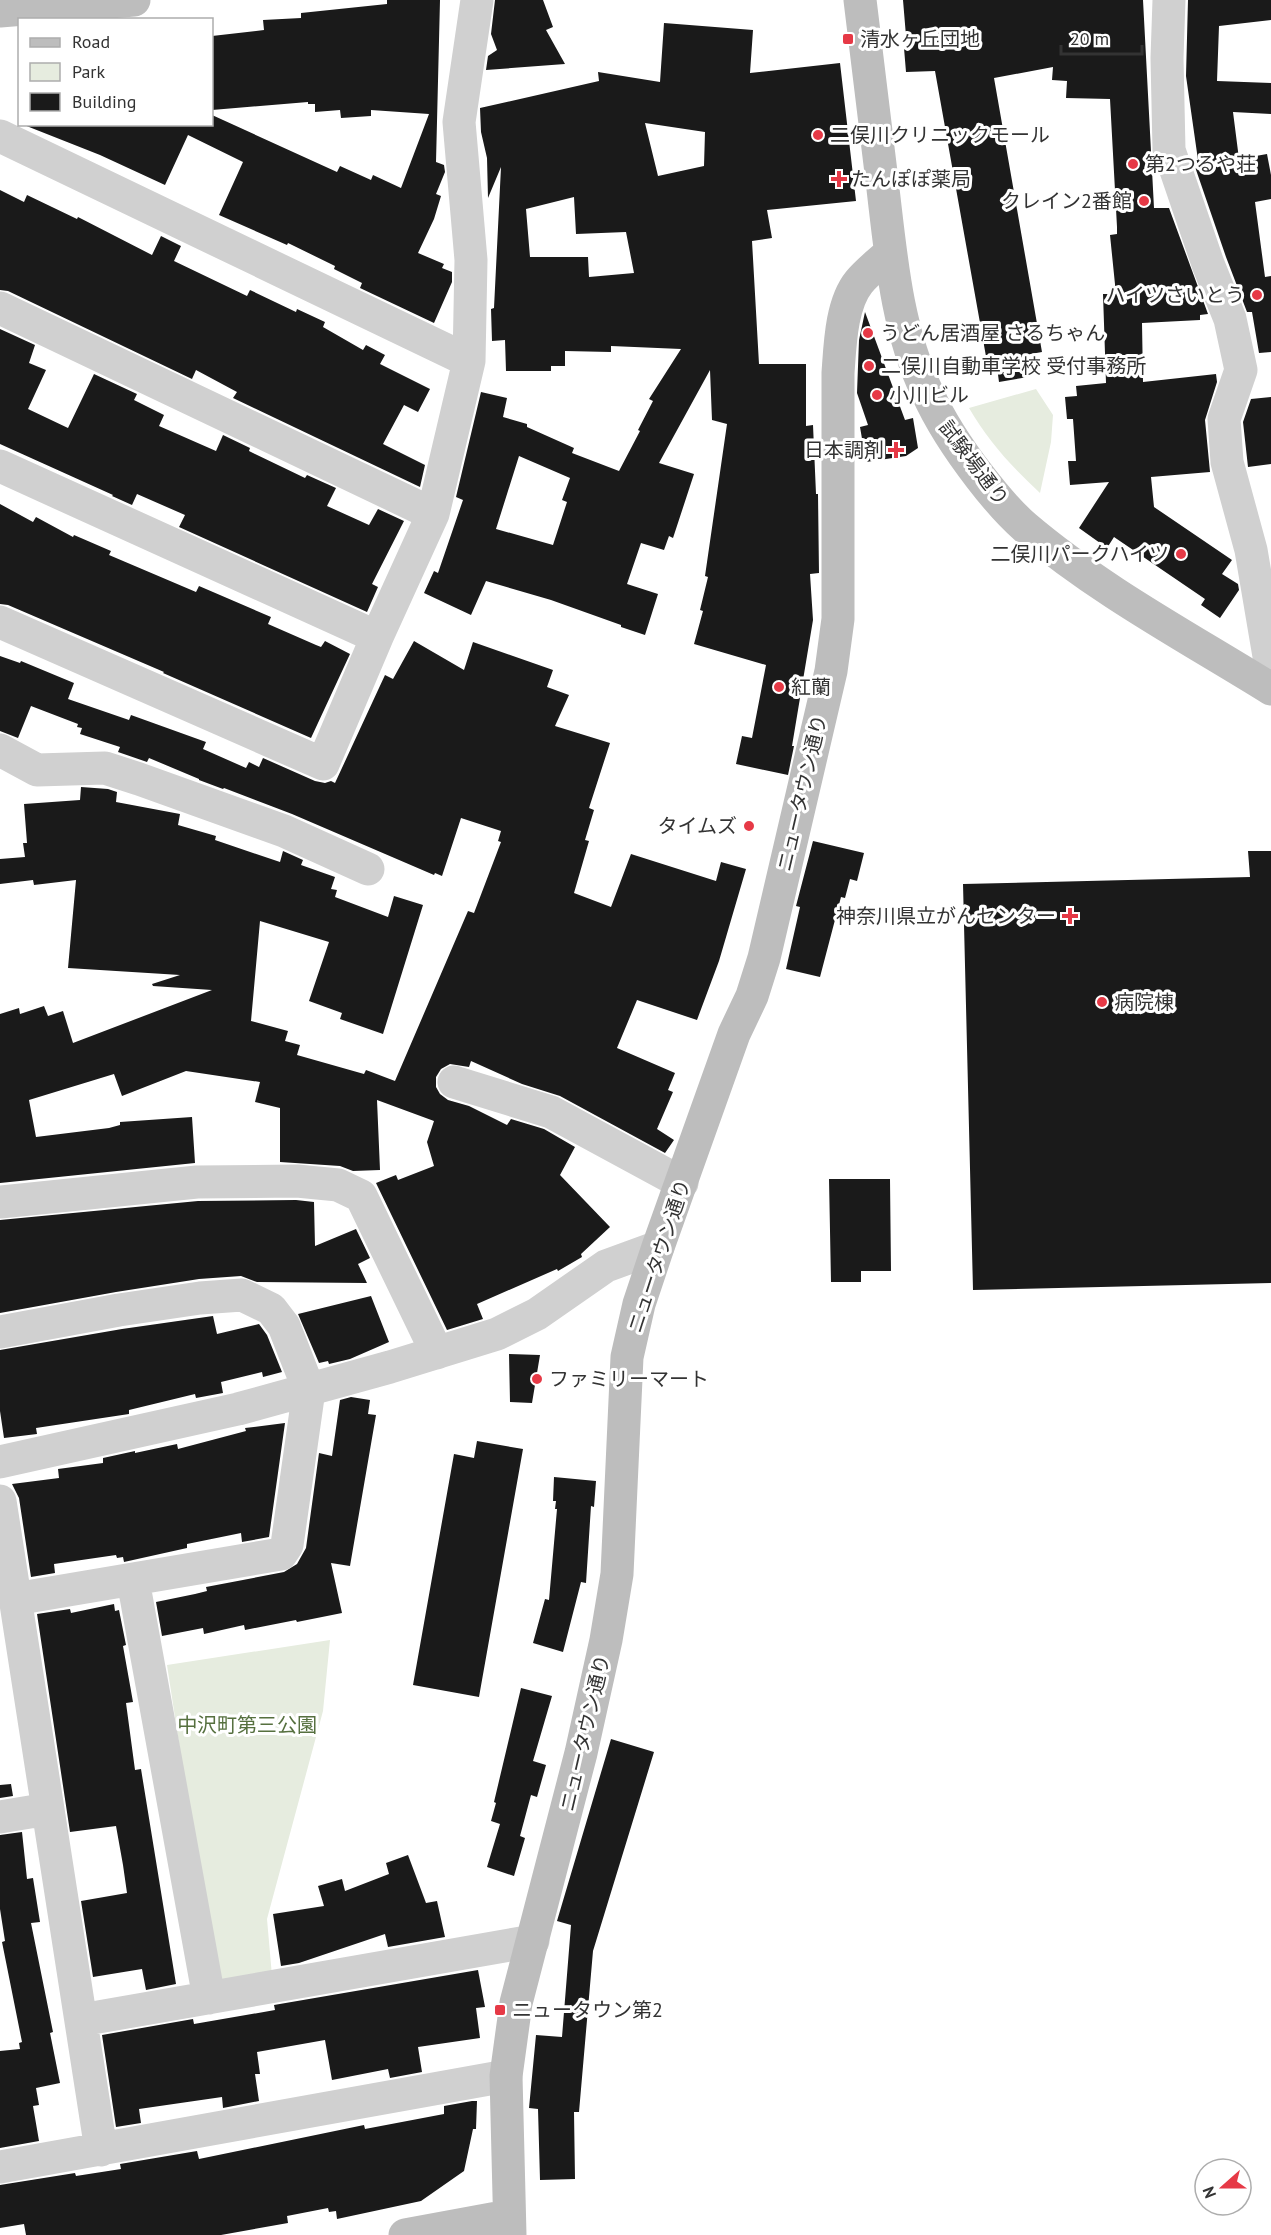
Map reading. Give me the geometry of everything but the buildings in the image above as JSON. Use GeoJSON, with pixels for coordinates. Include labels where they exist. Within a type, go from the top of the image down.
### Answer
{"type":"FeatureCollection","features":[{"type":"Feature","properties":{"kind":"street"},"geometry":{"type":"LineString","coordinates":[[0,11],[134,0]]}},
{"type":"Feature","properties":{"kind":"street"},"geometry":{"type":"LineString","coordinates":[[0,622],[323,764],[376,638],[433,514],[469,361],[471,260],[459,122],[477,0]]}},
{"type":"Feature","properties":{"kind":"street","name":"試験場通り"},"geometry":{"type":"LineString","coordinates":[[860,0],[890,253],[910,348],[926,391],[951,436],[989,488],[1023,526],[1079,570],[1271,689]]}},
{"type":"Feature","properties":{"kind":"street"},"geometry":{"type":"LineString","coordinates":[[1169,0],[1167,58],[1169,150],[1208,264],[1230,318],[1241,370],[1224,419],[1227,462],[1261,549],[1271,668]]}},
{"type":"Feature","properties":{"kind":"street"},"geometry":{"type":"LineString","coordinates":[[0,136],[469,361]]}},
{"type":"Feature","properties":{"kind":"street","name":"ニュータウン通り"},"geometry":{"type":"LineString","coordinates":[[405,2235],[509,2225],[506,2076],[516,2003],[581,1753],[606,1640],[617,1574],[627,1358],[639,1304],[658,1247],[734,1034],[752,996],[764,958],[828,682],[838,619],[838,373],[841,333],[852,295],[859,283],[890,253]]}},
{"type":"Feature","properties":{"kind":"street"},"geometry":{"type":"LineString","coordinates":[[0,308],[433,514]]}},
{"type":"Feature","properties":{"kind":"street"},"geometry":{"type":"LineString","coordinates":[[0,466],[376,638]]}},
{"type":"Feature","properties":{"kind":"street"},"geometry":{"type":"LineString","coordinates":[[0,750],[37,770],[105,768],[284,831],[368,869]]}},
{"type":"Feature","properties":{"kind":"street"},"geometry":{"type":"LineString","coordinates":[[454,1082],[551,1112],[682,1183]]}},
{"type":"Feature","properties":{"kind":"street"},"geometry":{"type":"LineString","coordinates":[[0,1202],[197,1182],[297,1181],[338,1185],[361,1196],[437,1353]]}},
{"type":"Feature","properties":{"kind":"street"},"geometry":{"type":"LineString","coordinates":[[0,1462],[309,1390],[497,1334],[537,1314],[606,1266],[658,1247]]}},
{"type":"Feature","properties":{"kind":"street"},"geometry":{"type":"LineString","coordinates":[[0,1332],[119,1310],[200,1298],[242,1295],[271,1309],[284,1326],[309,1390],[286,1550],[277,1556],[15,1599]]}},
{"type":"Feature","properties":{"kind":"street"},"geometry":{"type":"LineString","coordinates":[[0,1501],[102,2150]]}},
{"type":"Feature","properties":{"kind":"street"},"geometry":{"type":"LineString","coordinates":[[133,1580],[209,1998]]}},
{"type":"Feature","properties":{"kind":"street"},"geometry":{"type":"LineString","coordinates":[[0,1817],[48,1809]]}},
{"type":"Feature","properties":{"kind":"street"},"geometry":{"type":"LineString","coordinates":[[81,2020],[533,1941]]}},
{"type":"Feature","properties":{"kind":"street"},"geometry":{"type":"LineString","coordinates":[[0,2168],[506,2076]]}},
{"type":"Feature","properties":{"kind":"green space"},"geometry":{"type":"Polygon","coordinates":[[[1036,389],[1053,415],[1051,442],[1040,493],[1001,453],[969,408],[1036,389]]]}},
{"type":"Feature","properties":{"kind":"green space","name":"中沢町第三公園"},"geometry":{"type":"Polygon","coordinates":[[[330,1640],[323,1711],[267,1919],[272,1976],[216,1985],[167,1665],[330,1640]]]}},
{"type":"Feature","properties":{"kind":"place","name":"清水ヶ丘団地"},"geometry":{"type":"Point","coordinates":[848,39]}},
{"type":"Feature","properties":{"kind":"place","name":"二俣川クリニックモール"},"geometry":{"type":"Point","coordinates":[818,135]}},
{"type":"Feature","properties":{"kind":"place","name":"第2つるや荘"},"geometry":{"type":"Point","coordinates":[1133,164]}},
{"type":"Feature","properties":{"kind":"place","name":"たんぽぽ薬局"},"geometry":{"type":"Point","coordinates":[839,179]}},
{"type":"Feature","properties":{"kind":"place","name":"クレイン2番館"},"geometry":{"type":"Point","coordinates":[1144,201]}},
{"type":"Feature","properties":{"kind":"place","name":"ハイツさいとう"},"geometry":{"type":"Point","coordinates":[1257,295]}},
{"type":"Feature","properties":{"kind":"place","name":"うどん居酒屋 さるちゃん"},"geometry":{"type":"Point","coordinates":[868,333]}},
{"type":"Feature","properties":{"kind":"place","name":"二俣川自動車学校 受付事務所"},"geometry":{"type":"Point","coordinates":[869,366]}},
{"type":"Feature","properties":{"kind":"place","name":"小川ビル"},"geometry":{"type":"Point","coordinates":[877,395]}},
{"type":"Feature","properties":{"kind":"place","name":"日本調剤"},"geometry":{"type":"Point","coordinates":[896,450]}},
{"type":"Feature","properties":{"kind":"place","name":"二俣川パークハイツ"},"geometry":{"type":"Point","coordinates":[1181,554]}},
{"type":"Feature","properties":{"kind":"place","name":"紅蘭"},"geometry":{"type":"Point","coordinates":[779,687]}},
{"type":"Feature","properties":{"kind":"place","name":"タイムズ"},"geometry":{"type":"Point","coordinates":[749,826]}},
{"type":"Feature","properties":{"kind":"place","name":"神奈川県立がんセンター"},"geometry":{"type":"Point","coordinates":[1070,916]}},
{"type":"Feature","properties":{"kind":"place","name":"病院棟"},"geometry":{"type":"Point","coordinates":[1102,1002]}},
{"type":"Feature","properties":{"kind":"place","name":"ファミリーマート"},"geometry":{"type":"Point","coordinates":[537,1379]}},
{"type":"Feature","properties":{"kind":"place","name":"ニュータウン第2"},"geometry":{"type":"Point","coordinates":[500,2010]}}]}
